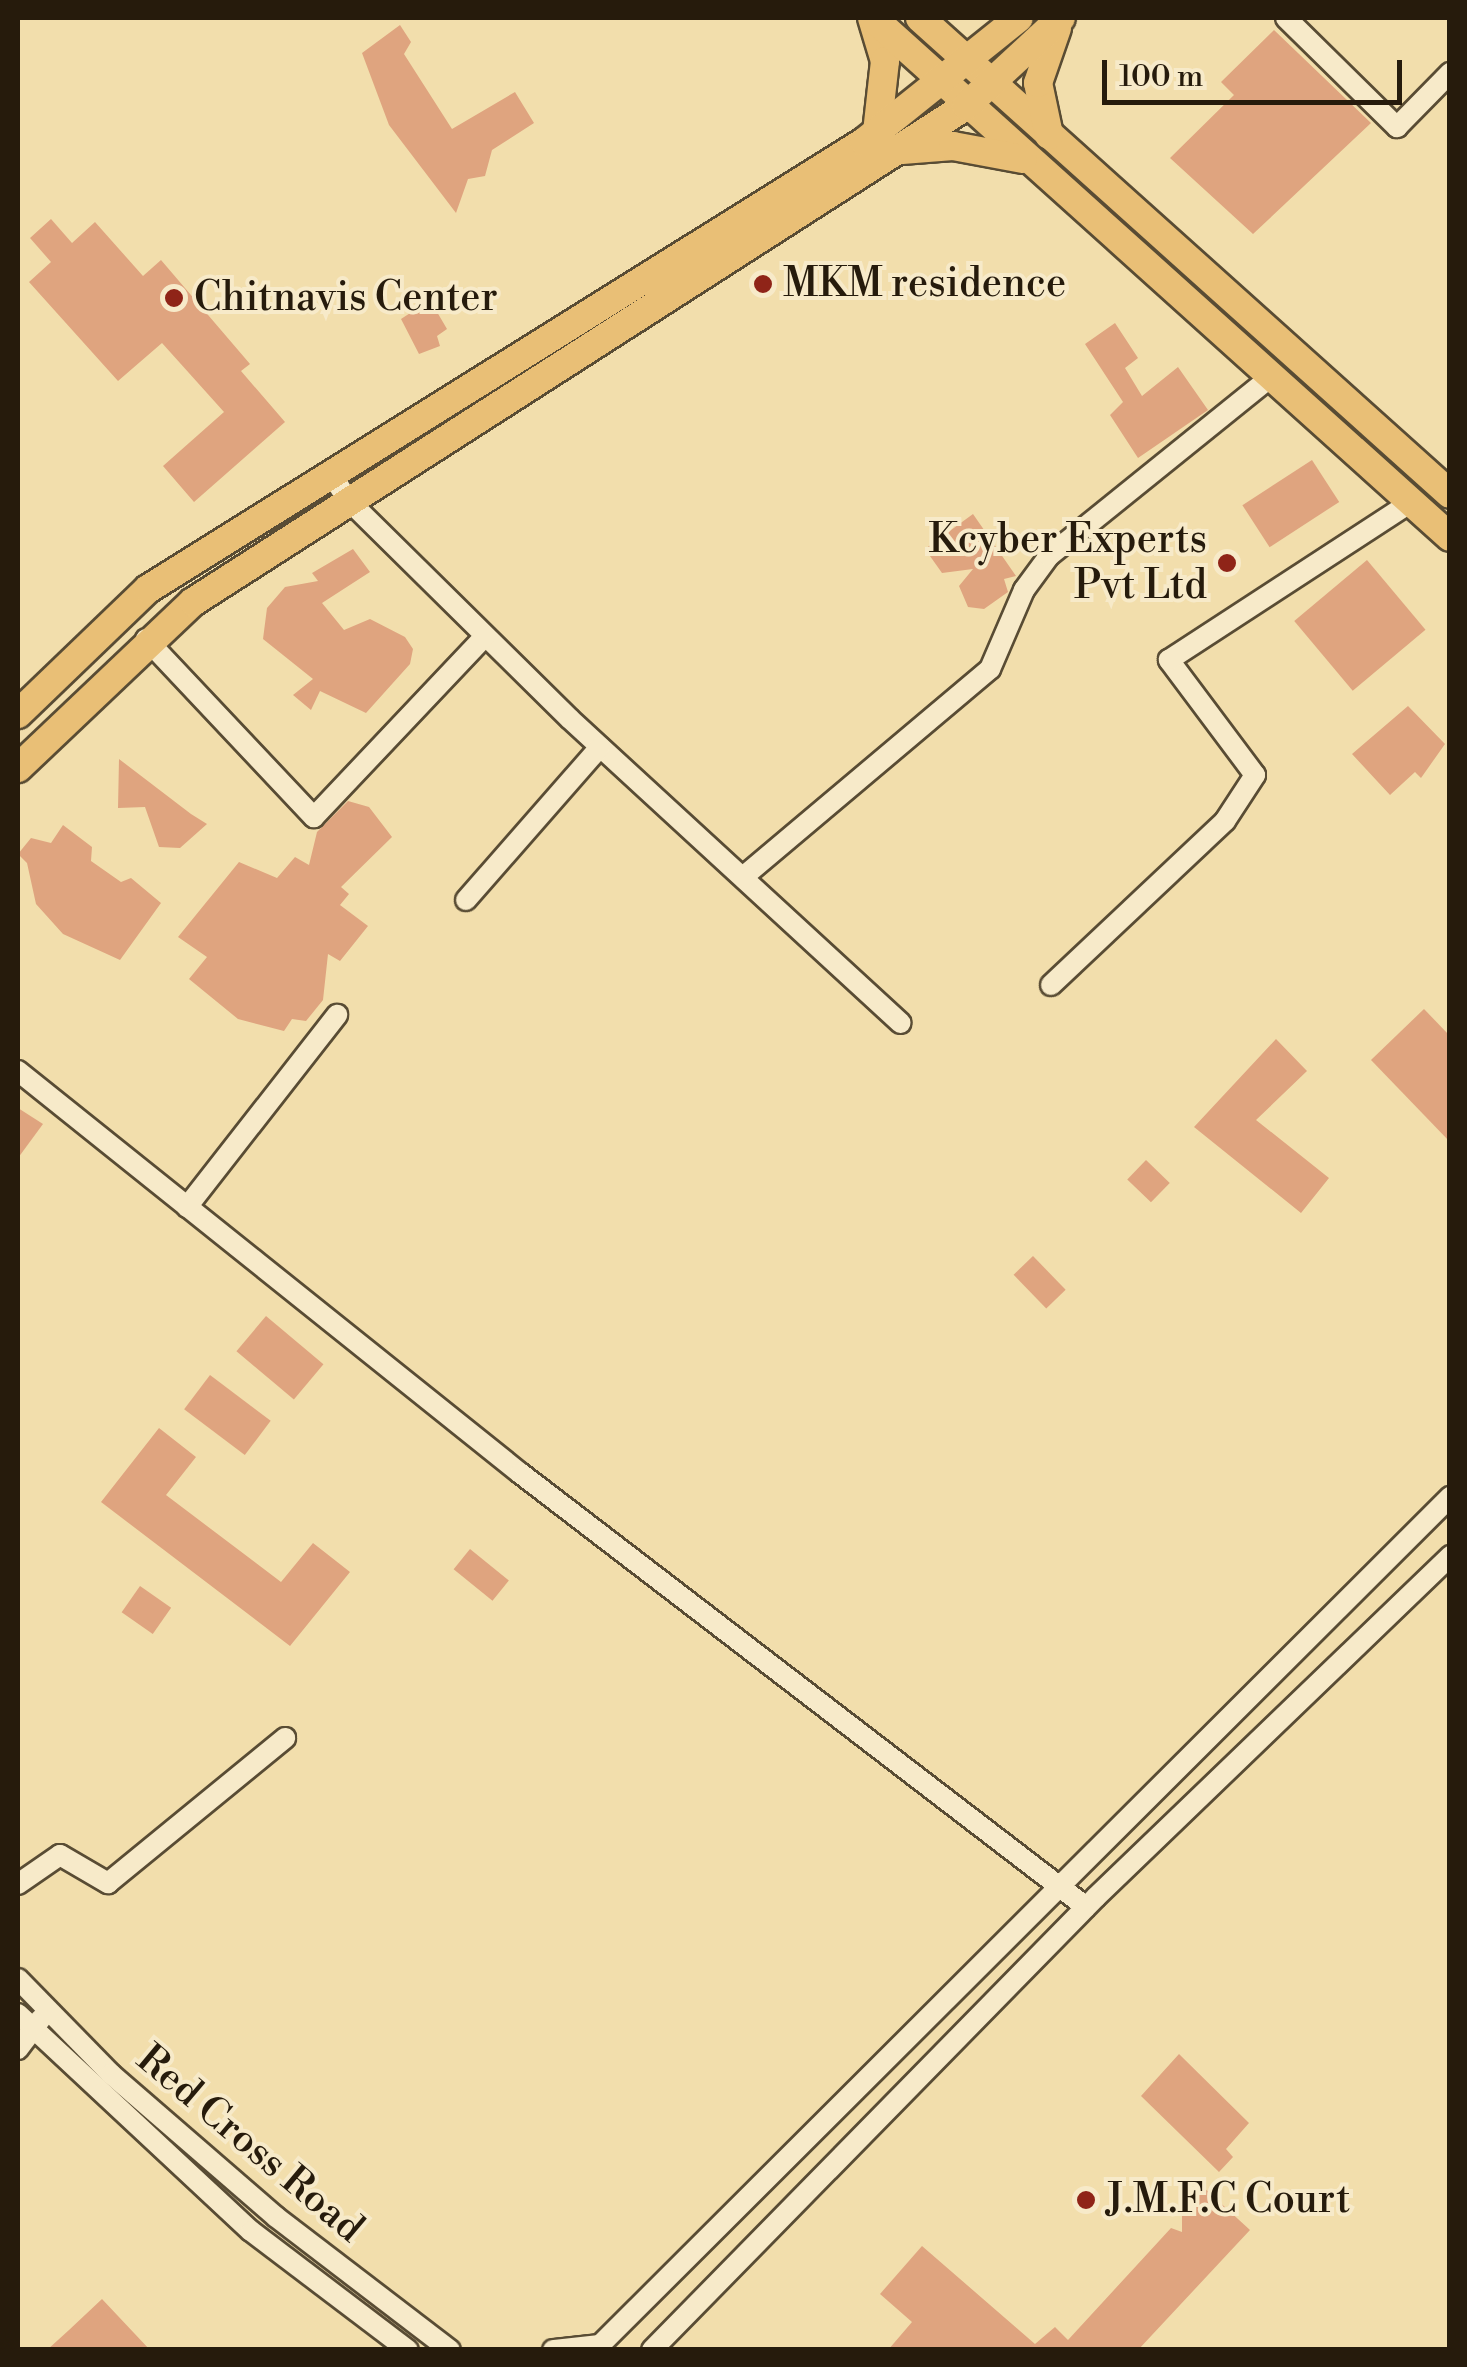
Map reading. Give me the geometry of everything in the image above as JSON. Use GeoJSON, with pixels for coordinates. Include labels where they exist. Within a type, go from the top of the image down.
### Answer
{"type":"FeatureCollection","features":[{"type":"Feature","properties":{"kind":"main road"},"geometry":{"type":"LineString","coordinates":[[872,18],[1450,537]]}},
{"type":"Feature","properties":{"kind":"main road"},"geometry":{"type":"LineString","coordinates":[[872,18],[884,60],[888,141]]}},
{"type":"Feature","properties":{"kind":"main road"},"geometry":{"type":"LineString","coordinates":[[920,18],[1450,494]]}},
{"type":"Feature","properties":{"kind":"main road"},"geometry":{"type":"LineString","coordinates":[[18,768],[146,639],[347,499],[888,141],[944,84],[1020,18]]}},
{"type":"Feature","properties":{"kind":"main road"},"geometry":{"type":"LineString","coordinates":[[18,714],[148,588],[330,471],[888,141],[966,106],[1062,18]]}},
{"type":"Feature","properties":{"kind":"main road"},"geometry":{"type":"LineString","coordinates":[[1050,138],[1038,83],[1062,18]]}},
{"type":"Feature","properties":{"kind":"main road"},"geometry":{"type":"LineString","coordinates":[[888,141],[953,146],[1029,161]]}},
{"type":"Feature","properties":{"kind":"street"},"geometry":{"type":"LineString","coordinates":[[1286,18],[1397,127],[1450,73]]}},
{"type":"Feature","properties":{"kind":"street"},"geometry":{"type":"LineString","coordinates":[[742,877],[990,669],[1024,590],[1049,556],[1272,376]]}},
{"type":"Feature","properties":{"kind":"street"},"geometry":{"type":"LineString","coordinates":[[330,471],[347,499],[485,636],[901,1023]]}},
{"type":"Feature","properties":{"kind":"street"},"geometry":{"type":"LineString","coordinates":[[1051,985],[1225,820],[1256,775],[1169,660],[1411,502]]}},
{"type":"Feature","properties":{"kind":"street"},"geometry":{"type":"LineString","coordinates":[[146,639],[314,817],[485,636]]}},
{"type":"Feature","properties":{"kind":"street"},"geometry":{"type":"LineString","coordinates":[[466,900],[600,746]]}},
{"type":"Feature","properties":{"kind":"street"},"geometry":{"type":"LineString","coordinates":[[187,1207],[337,1015]]}},
{"type":"Feature","properties":{"kind":"street"},"geometry":{"type":"LineString","coordinates":[[18,1071],[1086,1908]]}},
{"type":"Feature","properties":{"kind":"street"},"geometry":{"type":"LineString","coordinates":[[553,2350],[597,2347],[1450,1497]]}},
{"type":"Feature","properties":{"kind":"street"},"geometry":{"type":"LineString","coordinates":[[656,2346],[1086,1908],[1450,1556]]}},
{"type":"Feature","properties":{"kind":"street"},"geometry":{"type":"LineString","coordinates":[[18,1884],[60,1856],[108,1884],[285,1738]]}},
{"type":"Feature","properties":{"kind":"street","name":"Red Cross Road"},"geometry":{"type":"LineString","coordinates":[[25,1986],[276,2216],[450,2350]]}},
{"type":"Feature","properties":{"kind":"street"},"geometry":{"type":"LineString","coordinates":[[18,2048],[24,2021],[49,2010]]}},
{"type":"Feature","properties":{"kind":"street","name":"Red Cross Road"},"geometry":{"type":"LineString","coordinates":[[24,2021],[252,2230],[408,2350]]}},
{"type":"Feature","properties":{"kind":"building"},"geometry":{"type":"Polygon","coordinates":[[[400,25],[411,42],[404,54],[452,129],[515,92],[534,123],[492,150],[485,176],[468,179],[456,213],[389,125],[362,53],[400,25]]]}},
{"type":"Feature","properties":{"kind":"building"},"geometry":{"type":"Polygon","coordinates":[[[1274,30],[1371,123],[1253,234],[1170,158],[1234,95],[1221,82],[1274,30]]]}},
{"type":"Feature","properties":{"kind":"building"},"geometry":{"type":"Polygon","coordinates":[[[51,219],[72,243],[95,222],[143,276],[161,260],[250,364],[241,371],[285,422],[194,502],[163,466],[224,412],[162,343],[118,381],[29,282],[51,262],[30,238],[51,219]]]}},
{"type":"Feature","properties":{"kind":"building"},"geometry":{"type":"Polygon","coordinates":[[[430,300],[447,329],[437,336],[440,346],[419,354],[401,319],[430,300]]]}},
{"type":"Feature","properties":{"kind":"building"},"geometry":{"type":"Polygon","coordinates":[[[1115,323],[1138,358],[1125,368],[1142,396],[1178,367],[1208,410],[1138,458],[1110,415],[1123,402],[1085,344],[1115,323]]]}},
{"type":"Feature","properties":{"kind":"building"},"geometry":{"type":"Polygon","coordinates":[[[1312,460],[1339,502],[1270,547],[1242,505],[1312,460]]]}},
{"type":"Feature","properties":{"kind":"building"},"geometry":{"type":"Polygon","coordinates":[[[973,514],[1016,576],[1004,579],[1008,592],[984,609],[968,607],[959,586],[973,569],[942,573],[925,549],[973,514]]]}},
{"type":"Feature","properties":{"kind":"building"},"geometry":{"type":"Polygon","coordinates":[[[353,549],[370,572],[322,603],[344,630],[370,619],[405,637],[413,649],[410,664],[366,713],[320,691],[311,710],[293,695],[313,679],[263,639],[267,608],[285,587],[318,581],[312,573],[353,549]]]}},
{"type":"Feature","properties":{"kind":"building"},"geometry":{"type":"Polygon","coordinates":[[[1367,560],[1425,630],[1353,691],[1294,621],[1367,560]]]}},
{"type":"Feature","properties":{"kind":"building"},"geometry":{"type":"Polygon","coordinates":[[[1408,706],[1445,744],[1421,778],[1415,772],[1390,795],[1352,754],[1408,706]]]}},
{"type":"Feature","properties":{"kind":"building"},"geometry":{"type":"Polygon","coordinates":[[[119,759],[207,824],[180,848],[159,847],[145,807],[118,808],[119,759]]]}},
{"type":"Feature","properties":{"kind":"building"},"geometry":{"type":"Polygon","coordinates":[[[348,801],[369,807],[392,837],[341,887],[349,894],[340,905],[368,926],[340,961],[328,954],[323,1000],[306,1021],[292,1019],[284,1031],[238,1019],[189,979],[207,957],[178,937],[239,862],[277,878],[295,857],[309,865],[317,832],[348,801]]]}},
{"type":"Feature","properties":{"kind":"building"},"geometry":{"type":"Polygon","coordinates":[[[63,825],[92,847],[91,861],[121,882],[131,878],[161,903],[120,960],[63,934],[36,904],[27,863],[18,854],[31,838],[51,843],[63,825]]]}},
{"type":"Feature","properties":{"kind":"building"},"geometry":{"type":"Polygon","coordinates":[[[1424,1009],[1450,1036],[1450,1142],[1371,1060],[1424,1009]]]}},
{"type":"Feature","properties":{"kind":"building"},"geometry":{"type":"Polygon","coordinates":[[[1276,1039],[1307,1071],[1256,1120],[1329,1178],[1301,1213],[1194,1127],[1276,1039]]]}},
{"type":"Feature","properties":{"kind":"building"},"geometry":{"type":"Polygon","coordinates":[[[18,1108],[43,1124],[18,1158],[18,1108]]]}},
{"type":"Feature","properties":{"kind":"building"},"geometry":{"type":"Polygon","coordinates":[[[1146,1160],[1170,1183],[1151,1202],[1127,1179],[1146,1160]]]}},
{"type":"Feature","properties":{"kind":"building"},"geometry":{"type":"Polygon","coordinates":[[[1033,1256],[1066,1290],[1046,1309],[1014,1275],[1033,1256]]]}},
{"type":"Feature","properties":{"kind":"building"},"geometry":{"type":"Polygon","coordinates":[[[266,1316],[323,1364],[294,1399],[236,1351],[266,1316]]]}},
{"type":"Feature","properties":{"kind":"building"},"geometry":{"type":"Polygon","coordinates":[[[210,1375],[271,1421],[245,1455],[184,1409],[210,1375]]]}},
{"type":"Feature","properties":{"kind":"building"},"geometry":{"type":"Polygon","coordinates":[[[159,1428],[196,1457],[166,1495],[281,1582],[313,1543],[350,1572],[290,1646],[101,1502],[159,1428]]]}},
{"type":"Feature","properties":{"kind":"building"},"geometry":{"type":"Polygon","coordinates":[[[470,1549],[509,1580],[492,1601],[454,1569],[470,1549]]]}},
{"type":"Feature","properties":{"kind":"building"},"geometry":{"type":"Polygon","coordinates":[[[140,1586],[171,1608],[153,1634],[122,1612],[140,1586]]]}},
{"type":"Feature","properties":{"kind":"building"},"geometry":{"type":"Polygon","coordinates":[[[1179,2054],[1249,2123],[1226,2149],[1233,2157],[1219,2172],[1141,2096],[1179,2054]]]}},
{"type":"Feature","properties":{"kind":"building"},"geometry":{"type":"Polygon","coordinates":[[[1202,2186],[1250,2230],[1138,2350],[888,2350],[912,2322],[880,2294],[922,2246],[1035,2344],[1055,2327],[1068,2340],[1171,2228],[1182,2232],[1182,2207],[1202,2186]]]}},
{"type":"Feature","properties":{"kind":"building"},"geometry":{"type":"Polygon","coordinates":[[[102,2299],[150,2350],[47,2350],[69,2330],[102,2299]]]}},
{"type":"Feature","properties":{"kind":"place","name":"MKM residence"},"geometry":{"type":"Point","coordinates":[763,284]}},
{"type":"Feature","properties":{"kind":"place","name":"Chitnavis Center"},"geometry":{"type":"Point","coordinates":[174,298]}},
{"type":"Feature","properties":{"kind":"place","name":"Kcyber Experts Pvt Ltd"},"geometry":{"type":"Point","coordinates":[1227,563]}},
{"type":"Feature","properties":{"kind":"place","name":"J.M.F.C Court"},"geometry":{"type":"Point","coordinates":[1086,2200]}}]}
